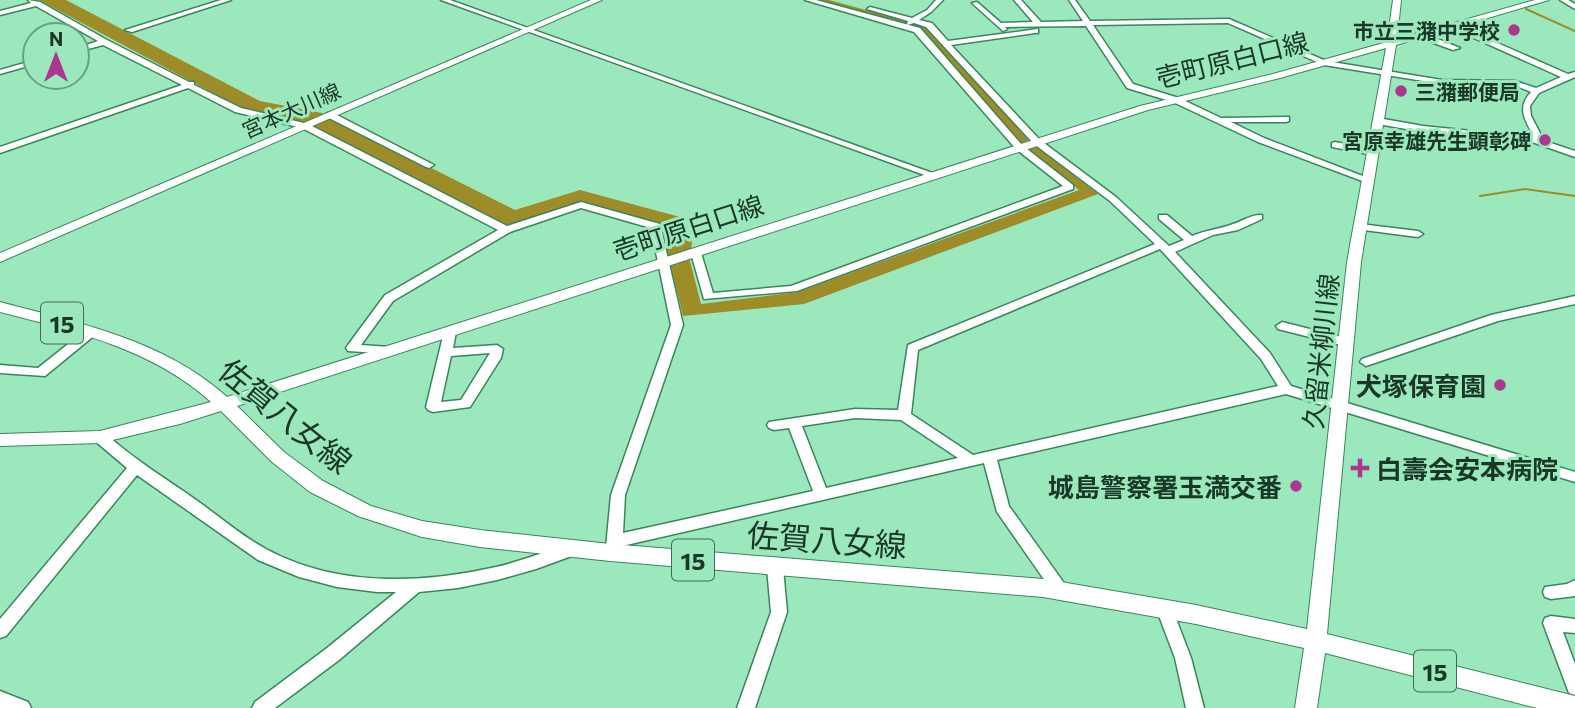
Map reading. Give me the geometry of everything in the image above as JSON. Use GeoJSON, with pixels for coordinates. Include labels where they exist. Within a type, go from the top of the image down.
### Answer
{"type":"FeatureCollection","features":[{"type":"Feature","properties":{"kind":"main road","name":"宮本大川線"},"geometry":{"type":"LineString","coordinates":[[0,258],[186,181],[598,0]]}},
{"type":"Feature","properties":{"kind":"main road","name":"久留米柳川線"},"geometry":{"type":"LineString","coordinates":[[1306,708],[1316,641],[1345,342],[1360,227],[1388,72],[1397,0]]}},
{"type":"Feature","properties":{"kind":"main road","name":"壱町原白口線"},"geometry":{"type":"LineString","coordinates":[[0,440],[100,437],[224,405],[1028,145],[1176,100],[1324,62],[1392,37],[1416,36],[1545,0]]}},
{"type":"Feature","properties":{"kind":"main road","name":"佐賀八女線"},"geometry":{"type":"LineString","coordinates":[[0,307],[91,332],[149,354],[198,382],[303,478],[350,505],[438,533],[573,548],[614,547],[775,568],[968,580],[1164,608],[1316,641],[1562,706]]}},
{"type":"Feature","properties":{"kind":"street"},"geometry":{"type":"LineString","coordinates":[[129,30],[228,0]]}},
{"type":"Feature","properties":{"kind":"street"},"geometry":{"type":"LineString","coordinates":[[444,0],[933,175]]}},
{"type":"Feature","properties":{"kind":"street"},"geometry":{"type":"LineString","coordinates":[[693,253],[708,297],[793,289],[1070,187],[917,30],[808,0]]}},
{"type":"Feature","properties":{"kind":"street"},"geometry":{"type":"LineString","coordinates":[[837,0],[929,25],[949,43],[1028,145],[1113,199],[1165,248],[1266,356],[1286,389]]}},
{"type":"Feature","properties":{"kind":"street"},"geometry":{"type":"LineString","coordinates":[[903,27],[929,11],[940,0]]}},
{"type":"Feature","properties":{"kind":"street"},"geometry":{"type":"LineString","coordinates":[[1017,0],[1038,23]]}},
{"type":"Feature","properties":{"kind":"street"},"geometry":{"type":"LineString","coordinates":[[1072,0],[1130,86],[1176,100],[1218,120],[1368,180]]}},
{"type":"Feature","properties":{"kind":"street"},"geometry":{"type":"LineString","coordinates":[[1563,0],[1575,7]]}},
{"type":"Feature","properties":{"kind":"street"},"geometry":{"type":"LineString","coordinates":[[0,13],[34,2],[104,42],[238,110],[307,126],[506,230]]}},
{"type":"Feature","properties":{"kind":"street"},"geometry":{"type":"LineString","coordinates":[[975,3],[1009,34]]}},
{"type":"Feature","properties":{"kind":"street"},"geometry":{"type":"LineString","coordinates":[[949,43],[1089,26],[1229,21],[1324,62],[1442,82],[1515,83],[1536,91]]}},
{"type":"Feature","properties":{"kind":"street"},"geometry":{"type":"LineString","coordinates":[[999,25],[1038,23],[1089,26]]}},
{"type":"Feature","properties":{"kind":"street"},"geometry":{"type":"LineString","coordinates":[[1451,26],[1571,75]]}},
{"type":"Feature","properties":{"kind":"street"},"geometry":{"type":"LineString","coordinates":[[1416,36],[1456,48]]}},
{"type":"Feature","properties":{"kind":"street"},"geometry":{"type":"LineString","coordinates":[[91,46],[104,42]]}},
{"type":"Feature","properties":{"kind":"street"},"geometry":{"type":"LineString","coordinates":[[0,72],[21,66]]}},
{"type":"Feature","properties":{"kind":"street"},"geometry":{"type":"LineString","coordinates":[[1534,140],[1536,133],[1524,107],[1525,100],[1536,91],[1571,75]]}},
{"type":"Feature","properties":{"kind":"street"},"geometry":{"type":"LineString","coordinates":[[0,150],[191,84]]}},
{"type":"Feature","properties":{"kind":"street"},"geometry":{"type":"LineString","coordinates":[[329,116],[429,165]]}},
{"type":"Feature","properties":{"kind":"street"},"geometry":{"type":"LineString","coordinates":[[1218,120],[1286,119]]}},
{"type":"Feature","properties":{"kind":"street"},"geometry":{"type":"LineString","coordinates":[[1378,121],[1534,140],[1575,155]]}},
{"type":"Feature","properties":{"kind":"street"},"geometry":{"type":"LineString","coordinates":[[1335,145],[1373,152]]}},
{"type":"Feature","properties":{"kind":"street"},"geometry":{"type":"LineString","coordinates":[[390,351],[352,348],[389,298],[506,230],[581,205],[656,226],[666,262],[677,325],[618,495],[614,547],[821,494],[1286,389],[1575,477]]}},
{"type":"Feature","properties":{"kind":"street"},"geometry":{"type":"LineString","coordinates":[[1163,217],[1192,241]]}},
{"type":"Feature","properties":{"kind":"street"},"geometry":{"type":"LineString","coordinates":[[904,416],[912,348],[1165,248],[1192,241],[1210,232],[1234,228],[1258,217]]}},
{"type":"Feature","properties":{"kind":"street"},"geometry":{"type":"LineString","coordinates":[[1360,227],[1418,234]]}},
{"type":"Feature","properties":{"kind":"street"},"geometry":{"type":"LineString","coordinates":[[1367,362],[1495,318],[1575,300]]}},
{"type":"Feature","properties":{"kind":"street"},"geometry":{"type":"LineString","coordinates":[[1282,327],[1345,342]]}},
{"type":"Feature","properties":{"kind":"street"},"geometry":{"type":"LineString","coordinates":[[0,369],[41,373],[91,332]]}},
{"type":"Feature","properties":{"kind":"street"},"geometry":{"type":"LineString","coordinates":[[446,352],[497,349],[491,364],[465,404],[433,407],[450,332]]}},
{"type":"Feature","properties":{"kind":"street"},"geometry":{"type":"LineString","coordinates":[[774,425],[861,413],[904,416],[971,460]]}},
{"type":"Feature","properties":{"kind":"street"},"geometry":{"type":"LineString","coordinates":[[794,423],[821,494]]}},
{"type":"Feature","properties":{"kind":"street"},"geometry":{"type":"LineString","coordinates":[[100,437],[135,468],[182,498],[246,546],[286,567],[335,581],[416,585],[522,567],[573,548]]}},
{"type":"Feature","properties":{"kind":"street"},"geometry":{"type":"LineString","coordinates":[[989,456],[1002,508],[1063,593]]}},
{"type":"Feature","properties":{"kind":"street"},"geometry":{"type":"LineString","coordinates":[[0,631],[135,468]]}},
{"type":"Feature","properties":{"kind":"street"},"geometry":{"type":"LineString","coordinates":[[746,708],[779,612],[775,568]]}},
{"type":"Feature","properties":{"kind":"street"},"geometry":{"type":"LineString","coordinates":[[261,708],[333,654],[416,585]]}},
{"type":"Feature","properties":{"kind":"street"},"geometry":{"type":"LineString","coordinates":[[1551,592],[1570,591],[1575,587]]}},
{"type":"Feature","properties":{"kind":"street"},"geometry":{"type":"LineString","coordinates":[[1164,608],[1183,658],[1195,708]]}},
{"type":"Feature","properties":{"kind":"street"},"geometry":{"type":"LineString","coordinates":[[1572,677],[1550,622],[1575,626]]}},
{"type":"Feature","properties":{"kind":"street"},"geometry":{"type":"LineString","coordinates":[[0,699],[22,708]]}},
{"type":"Feature","properties":{"kind":"shaded area"},"geometry":{"type":"Polygon","coordinates":[[[39,0],[66,0],[260,101],[322,113],[515,210],[580,190],[680,217],[692,243],[690,261],[701,304],[798,292],[1079,190],[1016,140],[920,29],[814,0],[829,0],[929,27],[1030,142],[1098,194],[804,304],[683,316],[660,223],[582,201],[508,227],[301,121],[241,108],[91,28],[91,21],[78,21],[39,0]]]}},
{"type":"Feature","properties":{"kind":"waterway"},"geometry":{"type":"LineString","coordinates":[[1526,9],[1575,31]]}},
{"type":"Feature","properties":{"kind":"waterway"},"geometry":{"type":"LineString","coordinates":[[1480,196],[1525,189],[1575,196]]}},
{"type":"Feature","properties":{"kind":"place","name":"市立三潴中学校"},"geometry":{"type":"Point","coordinates":[1514,30]}},
{"type":"Feature","properties":{"kind":"place","name":"三潴郵便局"},"geometry":{"type":"Point","coordinates":[1401,91]}},
{"type":"Feature","properties":{"kind":"place","name":"宮原幸雄先生顕彰碑"},"geometry":{"type":"Point","coordinates":[1545,140]}},
{"type":"Feature","properties":{"kind":"place","name":"犬塚保育園"},"geometry":{"type":"Point","coordinates":[1500,385]}},
{"type":"Feature","properties":{"kind":"place","name":"白壽会安本病院"},"geometry":{"type":"Point","coordinates":[1360,468]}},
{"type":"Feature","properties":{"kind":"place","name":"城島警察署玉満交番"},"geometry":{"type":"Point","coordinates":[1296,486]}}]}
